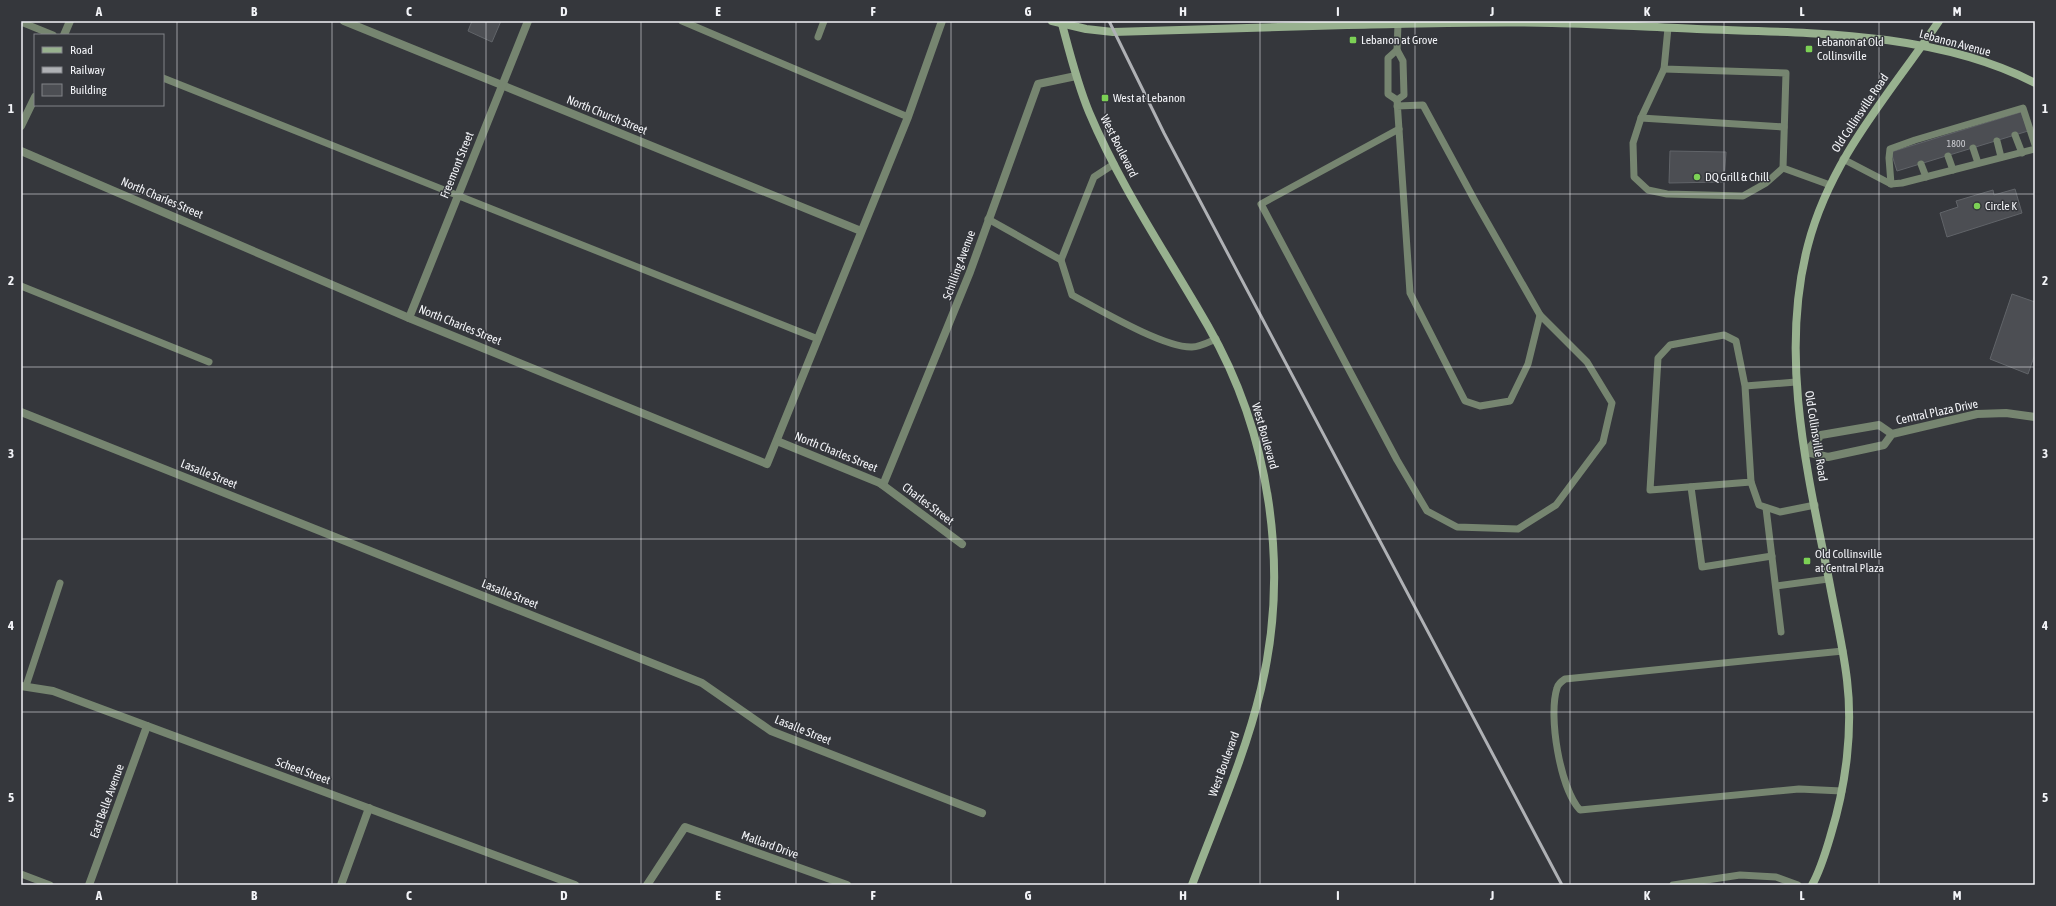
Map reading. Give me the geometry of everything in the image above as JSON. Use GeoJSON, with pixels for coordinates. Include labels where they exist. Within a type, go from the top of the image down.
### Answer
{"type":"FeatureCollection","features":[{"type":"Feature","properties":{"kind":"street"},"geometry":{"type":"LineString","coordinates":[[64,34],[70,21]]}},
{"type":"Feature","properties":{"kind":"street","name":"North Church Street"},"geometry":{"type":"LineString","coordinates":[[344,21],[861,231]]}},
{"type":"Feature","properties":{"kind":"street","name":"Freemont Street"},"geometry":{"type":"LineString","coordinates":[[409,318],[528,21]]}},
{"type":"Feature","properties":{"kind":"street"},"geometry":{"type":"LineString","coordinates":[[777,441],[908,117],[942,21]]}},
{"type":"Feature","properties":{"kind":"street","name":"Lebanon Avenue"},"geometry":{"type":"LineString","coordinates":[[1052,21],[1062,24],[1114,32],[1398,23],[1551,23],[1790,32],[1874,39],[1923,46],[1972,58],[2018,74],[2035,83]]}},
{"type":"Feature","properties":{"kind":"street","name":"Old Collinsville Road"},"geometry":{"type":"LineString","coordinates":[[1812,885],[1820,870],[1840,807],[1848,749],[1847,682],[1843,651],[1815,505],[1796,382],[1799,294],[1808,245],[1823,199],[1843,159],[1870,116],[1923,46],[1939,21]]}},
{"type":"Feature","properties":{"kind":"street","name":"West Boulevard"},"geometry":{"type":"LineString","coordinates":[[1062,24],[1076,76],[1093,121],[1114,164],[1216,339],[1232,374],[1246,408],[1264,476],[1273,538],[1273,604],[1266,666],[1253,718],[1192,885]]}},
{"type":"Feature","properties":{"kind":"street","name":"Schilling Avenue"},"geometry":{"type":"LineString","coordinates":[[880,483],[883,485],[970,272],[1038,84],[1076,76]]}},
{"type":"Feature","properties":{"kind":"street"},"geometry":{"type":"LineString","coordinates":[[21,126],[34,99]]}},
{"type":"Feature","properties":{"kind":"street","name":"North Charles Street"},"geometry":{"type":"LineString","coordinates":[[21,150],[409,318],[767,464],[777,441],[880,483]]}},
{"type":"Feature","properties":{"kind":"street","name":"Lasalle Street"},"geometry":{"type":"LineString","coordinates":[[21,412],[702,683],[771,731],[982,813]]}},
{"type":"Feature","properties":{"kind":"street","name":"Central Plaza Drive"},"geometry":{"type":"LineString","coordinates":[[1806,452],[1828,456],[1884,445],[1892,434],[1977,414],[2006,413],[2035,417]]}},
{"type":"Feature","properties":{"kind":"street","name":"Central Plaza Drive"},"geometry":{"type":"LineString","coordinates":[[1806,452],[1821,435],[1879,425],[1892,434]]}},
{"type":"Feature","properties":{"kind":"street","name":"Charles Street"},"geometry":{"type":"LineString","coordinates":[[880,483],[962,544]]}},
{"type":"Feature","properties":{"kind":"street","name":"Scheel Street"},"geometry":{"type":"LineString","coordinates":[[23,686],[53,692],[148,726],[575,885]]}},
{"type":"Feature","properties":{"kind":"street","name":"East Belle Avenue"},"geometry":{"type":"LineString","coordinates":[[88,885],[148,726]]}},
{"type":"Feature","properties":{"kind":"street"},"geometry":{"type":"LineString","coordinates":[[341,885],[369,808]]}},
{"type":"Feature","properties":{"kind":"street","name":"Mallard Drive"},"geometry":{"type":"LineString","coordinates":[[646,885],[684,827],[847,885]]}},
{"type":"Feature","properties":{"kind":"lane"},"geometry":{"type":"LineString","coordinates":[[682,21],[908,117]]}},
{"type":"Feature","properties":{"kind":"lane"},"geometry":{"type":"LineString","coordinates":[[818,37],[824,21]]}},
{"type":"Feature","properties":{"kind":"lane"},"geometry":{"type":"LineString","coordinates":[[21,22],[51,34]]}},
{"type":"Feature","properties":{"kind":"lane"},"geometry":{"type":"LineString","coordinates":[[1398,23],[1396,50],[1403,61],[1404,95],[1397,103],[1410,293],[1465,401],[1480,406],[1510,401],[1528,364],[1540,315]]}},
{"type":"Feature","properties":{"kind":"lane"},"geometry":{"type":"LineString","coordinates":[[1664,69],[1786,73],[1783,168],[1766,183],[1743,196],[1667,194],[1648,190],[1634,177],[1633,142],[1641,118],[1664,69],[1668,28]]}},
{"type":"Feature","properties":{"kind":"lane"},"geometry":{"type":"LineString","coordinates":[[1396,50],[1388,58],[1388,94],[1397,103],[1423,105],[1475,201],[1540,315],[1587,362],[1612,403],[1603,442],[1556,505],[1518,529],[1457,527],[1427,511],[1397,460],[1261,204],[1399,129]]}},
{"type":"Feature","properties":{"kind":"lane"},"geometry":{"type":"LineString","coordinates":[[164,78],[818,339]]}},
{"type":"Feature","properties":{"kind":"lane"},"geometry":{"type":"LineString","coordinates":[[1891,184],[1889,158],[1890,149],[2009,114],[2023,108],[2035,145]]}},
{"type":"Feature","properties":{"kind":"lane"},"geometry":{"type":"LineString","coordinates":[[1641,118],[1784,127]]}},
{"type":"Feature","properties":{"kind":"lane"},"geometry":{"type":"LineString","coordinates":[[2015,135],[2022,152]]}},
{"type":"Feature","properties":{"kind":"lane"},"geometry":{"type":"LineString","coordinates":[[1997,141],[2001,157]]}},
{"type":"Feature","properties":{"kind":"lane"},"geometry":{"type":"LineString","coordinates":[[1973,148],[1978,164]]}},
{"type":"Feature","properties":{"kind":"lane"},"geometry":{"type":"LineString","coordinates":[[1843,159],[1891,184],[1926,177],[2035,149]]}},
{"type":"Feature","properties":{"kind":"lane"},"geometry":{"type":"LineString","coordinates":[[1948,156],[1953,170]]}},
{"type":"Feature","properties":{"kind":"lane"},"geometry":{"type":"LineString","coordinates":[[1114,164],[1094,177],[1061,260],[1072,295],[1129,325],[1177,346],[1194,347],[1216,339]]}},
{"type":"Feature","properties":{"kind":"lane"},"geometry":{"type":"LineString","coordinates":[[1921,164],[1926,177]]}},
{"type":"Feature","properties":{"kind":"lane"},"geometry":{"type":"LineString","coordinates":[[1783,168],[1830,185]]}},
{"type":"Feature","properties":{"kind":"lane"},"geometry":{"type":"LineString","coordinates":[[988,219],[1061,260]]}},
{"type":"Feature","properties":{"kind":"lane"},"geometry":{"type":"LineString","coordinates":[[21,286],[209,362]]}},
{"type":"Feature","properties":{"kind":"lane"},"geometry":{"type":"LineString","coordinates":[[1751,482],[1650,490],[1658,358],[1670,345],[1724,335],[1736,340],[1745,386],[1751,482],[1759,506],[1780,512],[1815,505]]}},
{"type":"Feature","properties":{"kind":"lane"},"geometry":{"type":"LineString","coordinates":[[1745,386],[1796,382]]}},
{"type":"Feature","properties":{"kind":"lane"},"geometry":{"type":"LineString","coordinates":[[1691,486],[1702,567],[1772,556]]}},
{"type":"Feature","properties":{"kind":"lane"},"geometry":{"type":"LineString","coordinates":[[1766,508],[1781,632]]}},
{"type":"Feature","properties":{"kind":"lane"},"geometry":{"type":"LineString","coordinates":[[1776,586],[1828,579]]}},
{"type":"Feature","properties":{"kind":"lane"},"geometry":{"type":"LineString","coordinates":[[23,686],[60,583]]}},
{"type":"Feature","properties":{"kind":"lane"},"geometry":{"type":"LineString","coordinates":[[1842,791],[1799,789],[1580,810],[1567,791],[1560,769],[1553,706],[1557,686],[1565,679],[1843,651]]}},
{"type":"Feature","properties":{"kind":"lane"},"geometry":{"type":"LineString","coordinates":[[21,874],[50,885]]}},
{"type":"Feature","properties":{"kind":"lane"},"geometry":{"type":"LineString","coordinates":[[1673,885],[1740,875],[1776,877],[1798,885]]}},
{"type":"Feature","properties":{"kind":"building"},"geometry":{"type":"Polygon","coordinates":[[[472,21],[501,21],[492,42],[468,31],[472,21]]]}},
{"type":"Feature","properties":{"kind":"building"},"geometry":{"type":"Polygon","coordinates":[[[2021,112],[2028,131],[1897,171],[1891,152],[2021,112]]]}},
{"type":"Feature","properties":{"kind":"building"},"geometry":{"type":"Polygon","coordinates":[[[1670,151],[1726,152],[1724,182],[1669,183],[1670,151]]]}},
{"type":"Feature","properties":{"kind":"building"},"geometry":{"type":"Polygon","coordinates":[[[2015,189],[2022,213],[1947,237],[1940,213],[1958,207],[1956,201],[1993,190],[1994,195],[2015,189]]]}},
{"type":"Feature","properties":{"kind":"building"},"geometry":{"type":"Polygon","coordinates":[[[2012,294],[2035,302],[2035,354],[2028,374],[1990,359],[2012,294]]]}},
{"type":"Feature","properties":{"kind":"railway"},"geometry":{"type":"LineString","coordinates":[[1109,21],[1164,133],[1562,885]]}},
{"type":"Feature","properties":{"kind":"place","name":"Lebanon at Grove"},"geometry":{"type":"Point","coordinates":[1353,40]}},
{"type":"Feature","properties":{"kind":"place","name":"Lebanon at Old Collinsville"},"geometry":{"type":"Point","coordinates":[1809,49]}},
{"type":"Feature","properties":{"kind":"place","name":"West at Lebanon"},"geometry":{"type":"Point","coordinates":[1105,98]}},
{"type":"Feature","properties":{"kind":"place","name":"DQ Grill & Chill"},"geometry":{"type":"Point","coordinates":[1697,177]}},
{"type":"Feature","properties":{"kind":"place","name":"Circle K"},"geometry":{"type":"Point","coordinates":[1977,206]}},
{"type":"Feature","properties":{"kind":"place","name":"Old Collinsville at Central Plaza"},"geometry":{"type":"Point","coordinates":[1807,561]}}]}
